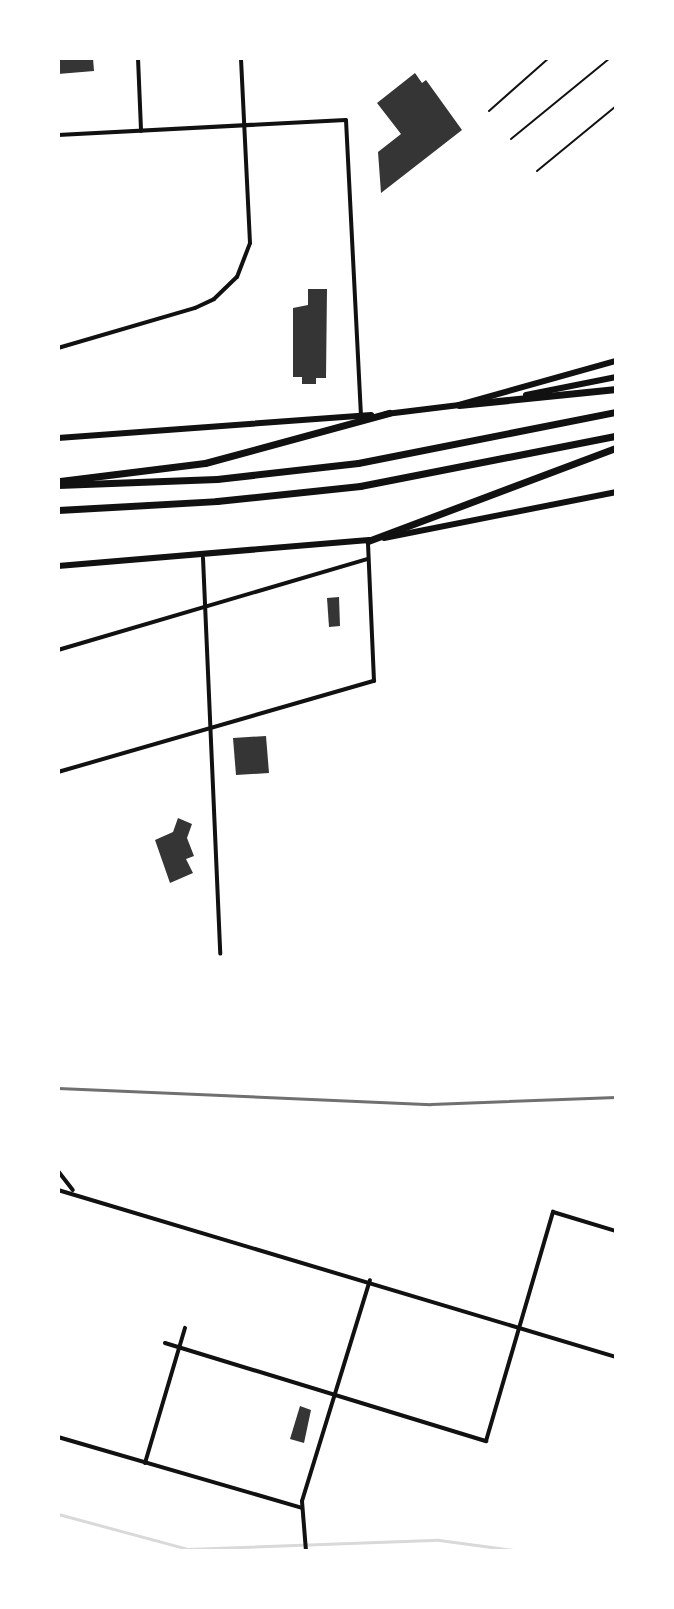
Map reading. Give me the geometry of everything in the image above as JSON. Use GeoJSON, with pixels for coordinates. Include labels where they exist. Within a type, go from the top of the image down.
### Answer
{"type":"FeatureCollection","features":[{"type":"Feature","properties":{"kind":"highway"},"geometry":{"type":"LineString","coordinates":[[459,405],[616,389]]}},
{"type":"Feature","properties":{"kind":"highway"},"geometry":{"type":"LineString","coordinates":[[58,483],[217,479],[358,463],[616,412]]}},
{"type":"Feature","properties":{"kind":"highway"},"geometry":{"type":"LineString","coordinates":[[58,483],[205,463],[389,413]]}},
{"type":"Feature","properties":{"kind":"highway"},"geometry":{"type":"LineString","coordinates":[[58,510],[217,501],[360,486],[616,436]]}},
{"type":"Feature","properties":{"kind":"highway"},"geometry":{"type":"LineString","coordinates":[[368,541],[616,448]]}},
{"type":"Feature","properties":{"kind":"main road"},"geometry":{"type":"LineString","coordinates":[[459,405],[616,361]]}},
{"type":"Feature","properties":{"kind":"main road"},"geometry":{"type":"LineString","coordinates":[[58,438],[335,419],[459,405],[616,377]]}},
{"type":"Feature","properties":{"kind":"main road"},"geometry":{"type":"LineString","coordinates":[[58,566],[203,558],[368,541],[616,492]]}},
{"type":"Feature","properties":{"kind":"street"},"geometry":{"type":"LineString","coordinates":[[138,58],[141,131]]}},
{"type":"Feature","properties":{"kind":"street"},"geometry":{"type":"LineString","coordinates":[[58,348],[214,299],[237,277],[250,243],[241,58]]}},
{"type":"Feature","properties":{"kind":"street"},"geometry":{"type":"LineString","coordinates":[[58,135],[346,120],[361,416]]}},
{"type":"Feature","properties":{"kind":"street"},"geometry":{"type":"LineString","coordinates":[[58,772],[374,681],[368,541]]}},
{"type":"Feature","properties":{"kind":"street"},"geometry":{"type":"LineString","coordinates":[[203,558],[201,608],[220,954]]}},
{"type":"Feature","properties":{"kind":"street"},"geometry":{"type":"LineString","coordinates":[[58,650],[368,559]]}},
{"type":"Feature","properties":{"kind":"street"},"geometry":{"type":"LineString","coordinates":[[58,1171],[75,1191]]}},
{"type":"Feature","properties":{"kind":"street"},"geometry":{"type":"LineString","coordinates":[[58,1190],[75,1191],[616,1357]]}},
{"type":"Feature","properties":{"kind":"street"},"geometry":{"type":"LineString","coordinates":[[165,1343],[486,1441],[553,1212],[616,1231]]}},
{"type":"Feature","properties":{"kind":"street"},"geometry":{"type":"LineString","coordinates":[[306,1551],[302,1508],[370,1280]]}},
{"type":"Feature","properties":{"kind":"street"},"geometry":{"type":"LineString","coordinates":[[145,1463],[185,1328]]}},
{"type":"Feature","properties":{"kind":"street"},"geometry":{"type":"LineString","coordinates":[[58,1437],[302,1508]]}},
{"type":"Feature","properties":{"kind":"lane"},"geometry":{"type":"LineString","coordinates":[[489,111],[549,58]]}},
{"type":"Feature","properties":{"kind":"lane"},"geometry":{"type":"LineString","coordinates":[[511,139],[610,58]]}},
{"type":"Feature","properties":{"kind":"lane"},"geometry":{"type":"LineString","coordinates":[[537,171],[616,106]]}},
{"type":"Feature","properties":{"kind":"building"},"geometry":{"type":"Polygon","coordinates":[[[58,58],[93,58],[94,71],[58,74],[58,58]]]}},
{"type":"Feature","properties":{"kind":"building"},"geometry":{"type":"Polygon","coordinates":[[[415,73],[422,83],[426,80],[462,130],[381,193],[378,152],[401,134],[377,103],[415,73]]]}},
{"type":"Feature","properties":{"kind":"building"},"geometry":{"type":"Polygon","coordinates":[[[308,289],[327,289],[326,378],[316,378],[316,384],[302,384],[302,377],[293,377],[293,308],[308,305],[308,289]]]}},
{"type":"Feature","properties":{"kind":"building"},"geometry":{"type":"Polygon","coordinates":[[[339,597],[340,626],[329,627],[327,598],[339,597]]]}},
{"type":"Feature","properties":{"kind":"building"},"geometry":{"type":"Polygon","coordinates":[[[266,736],[269,773],[236,775],[233,738],[266,736]]]}},
{"type":"Feature","properties":{"kind":"building"},"geometry":{"type":"Polygon","coordinates":[[[178,818],[192,824],[187,838],[194,856],[186,859],[193,873],[170,883],[155,840],[173,832],[178,818]]]}},
{"type":"Feature","properties":{"kind":"building"},"geometry":{"type":"Polygon","coordinates":[[[300,1406],[311,1410],[304,1443],[290,1439],[300,1406]]]}},
{"type":"Feature","properties":{"kind":"waterway"},"geometry":{"type":"LineString","coordinates":[[58,1514],[188,1549],[439,1540],[521,1551]]}},
{"type":"Feature","properties":{"kind":"railway"},"geometry":{"type":"LineString","coordinates":[[58,1088],[431,1104],[616,1097]]}}]}
